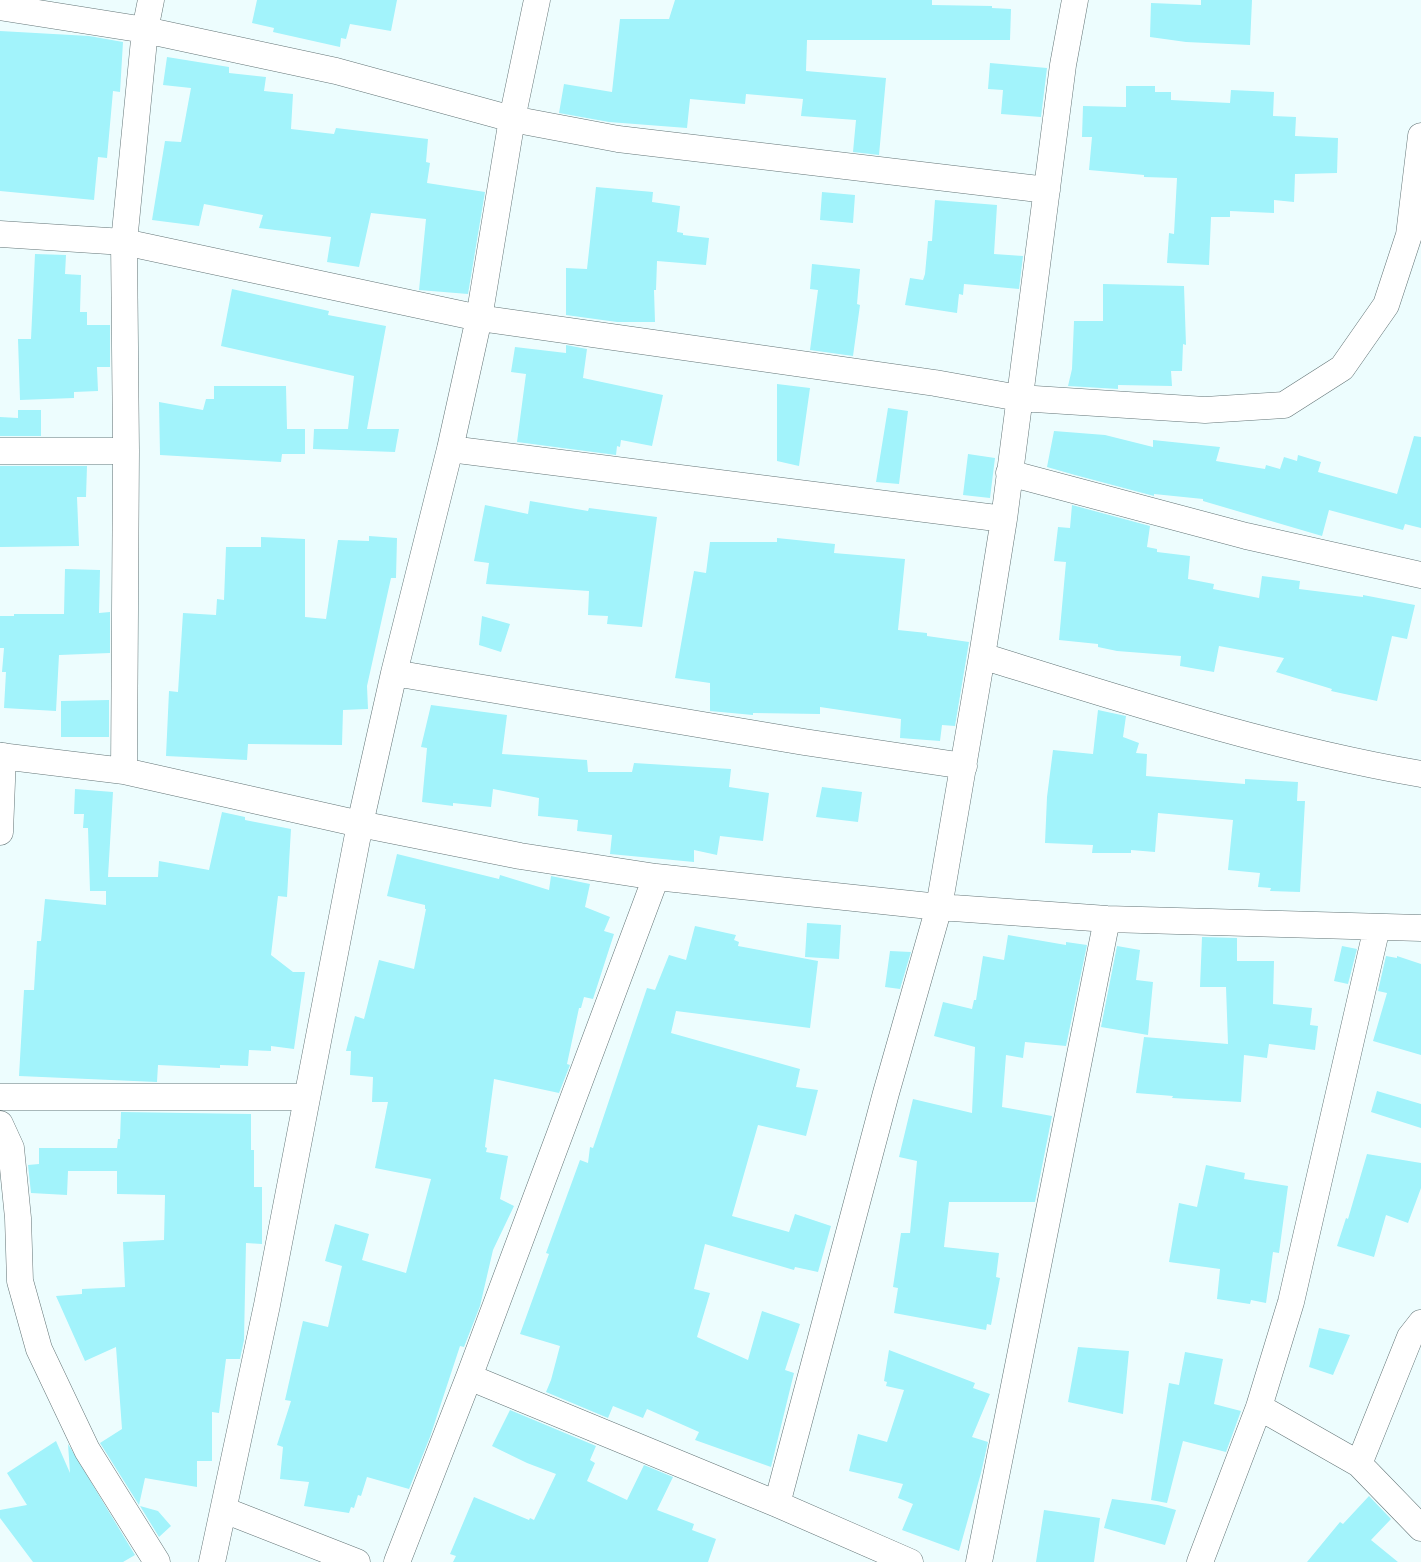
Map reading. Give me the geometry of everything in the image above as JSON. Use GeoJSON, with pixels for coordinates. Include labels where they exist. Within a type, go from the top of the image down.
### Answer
{"type":"FeatureCollection","features":[{"type":"Feature","properties":{"kind":"street"},"geometry":{"type":"LineString","coordinates":[[124,771],[126,452],[124,242],[145,30],[151,0]]}},
{"type":"Feature","properties":{"kind":"street"},"geometry":{"type":"LineString","coordinates":[[212,1562],[267,1305],[360,824],[479,318],[512,118],[537,0]]}},
{"type":"Feature","properties":{"kind":"street"},"geometry":{"type":"LineString","coordinates":[[777,1504],[886,1092],[939,906],[1004,519],[1063,65],[1075,0]]}},
{"type":"Feature","properties":{"kind":"street"},"geometry":{"type":"LineString","coordinates":[[0,7],[145,30],[336,71],[512,118],[618,139],[1047,190]]}},
{"type":"Feature","properties":{"kind":"street"},"geometry":{"type":"LineString","coordinates":[[0,234],[124,242],[479,318],[934,383],[1019,399],[1205,410],[1284,405],[1342,368],[1386,305],[1415,236],[1421,136]]}},
{"type":"Feature","properties":{"kind":"street"},"geometry":{"type":"LineString","coordinates":[[450,449],[1004,519]]}},
{"type":"Feature","properties":{"kind":"street"},"geometry":{"type":"LineString","coordinates":[[0,451],[126,452]]}},
{"type":"Feature","properties":{"kind":"street"},"geometry":{"type":"LineString","coordinates":[[1009,473],[1246,536],[1421,575]]}},
{"type":"Feature","properties":{"kind":"street"},"geometry":{"type":"LineString","coordinates":[[982,656],[1176,716],[1266,741],[1354,762],[1421,774]]}},
{"type":"Feature","properties":{"kind":"street"},"geometry":{"type":"LineString","coordinates":[[394,673],[804,742],[964,766]]}},
{"type":"Feature","properties":{"kind":"street"},"geometry":{"type":"LineString","coordinates":[[0,832],[2,756],[124,771],[360,824],[520,856],[656,877],[939,906],[1107,919],[1421,928]]}},
{"type":"Feature","properties":{"kind":"street"},"geometry":{"type":"LineString","coordinates":[[397,1562],[469,1377],[656,877]]}},
{"type":"Feature","properties":{"kind":"street"},"geometry":{"type":"LineString","coordinates":[[979,1562],[1107,919]]}},
{"type":"Feature","properties":{"kind":"street"},"geometry":{"type":"LineString","coordinates":[[1200,1562],[1259,1407],[1291,1302],[1377,927]]}},
{"type":"Feature","properties":{"kind":"street"},"geometry":{"type":"LineString","coordinates":[[0,1096],[307,1097]]}},
{"type":"Feature","properties":{"kind":"street"},"geometry":{"type":"LineString","coordinates":[[0,1124],[11,1148],[18,1218],[20,1281],[39,1349],[87,1450],[158,1562]]}},
{"type":"Feature","properties":{"kind":"street"},"geometry":{"type":"LineString","coordinates":[[1359,1464],[1410,1337],[1421,1323]]}},
{"type":"Feature","properties":{"kind":"street"},"geometry":{"type":"LineString","coordinates":[[469,1377],[777,1504],[896,1560]]}},
{"type":"Feature","properties":{"kind":"street"},"geometry":{"type":"LineString","coordinates":[[1259,1407],[1359,1464],[1421,1528]]}},
{"type":"Feature","properties":{"kind":"street"},"geometry":{"type":"LineString","coordinates":[[224,1510],[357,1562]]}},
{"type":"Feature","properties":{"kind":"building"},"geometry":{"type":"Polygon","coordinates":[[[257,0],[397,0],[391,31],[350,24],[346,39],[341,38],[340,47],[273,32],[274,28],[252,23],[257,0]]]}},
{"type":"Feature","properties":{"kind":"building"},"geometry":{"type":"Polygon","coordinates":[[[675,0],[932,0],[932,5],[992,6],[992,8],[1011,9],[1010,40],[807,40],[806,71],[886,78],[879,155],[853,152],[856,120],[801,116],[803,99],[746,94],[745,104],[690,99],[687,128],[609,122],[559,113],[564,84],[612,92],[620,19],[669,19],[675,0]]]}},
{"type":"Feature","properties":{"kind":"building"},"geometry":{"type":"Polygon","coordinates":[[[1201,0],[1252,0],[1250,45],[1186,42],[1150,37],[1151,3],[1201,5],[1201,0]]]}},
{"type":"Feature","properties":{"kind":"building"},"geometry":{"type":"Polygon","coordinates":[[[0,31],[89,36],[123,42],[120,92],[113,91],[107,158],[98,157],[94,200],[0,191],[0,31]]]}},
{"type":"Feature","properties":{"kind":"building"},"geometry":{"type":"Polygon","coordinates":[[[167,57],[229,67],[229,73],[266,77],[264,91],[293,94],[291,129],[334,134],[336,128],[428,139],[426,162],[430,163],[427,183],[485,192],[468,294],[419,290],[426,219],[371,213],[359,267],[327,262],[331,237],[259,228],[263,215],[204,204],[199,226],[152,220],[165,141],[181,142],[191,88],[163,85],[167,57]]]}},
{"type":"Feature","properties":{"kind":"building"},"geometry":{"type":"Polygon","coordinates":[[[990,63],[1047,68],[1041,117],[1001,114],[1003,90],[988,89],[990,63]]]}},
{"type":"Feature","properties":{"kind":"building"},"geometry":{"type":"Polygon","coordinates":[[[1126,86],[1155,86],[1155,92],[1171,92],[1171,100],[1230,103],[1231,90],[1274,92],[1273,116],[1296,117],[1295,136],[1338,138],[1337,173],[1295,174],[1294,202],[1274,200],[1274,213],[1230,211],[1230,217],[1211,217],[1209,265],[1167,263],[1169,233],[1174,234],[1177,178],[1144,177],[1144,175],[1089,170],[1092,137],[1082,137],[1083,106],[1126,107],[1126,86]]]}},
{"type":"Feature","properties":{"kind":"building"},"geometry":{"type":"Polygon","coordinates":[[[596,187],[653,192],[652,202],[680,206],[677,232],[683,235],[709,238],[706,265],[657,261],[656,290],[654,290],[655,322],[617,322],[566,315],[566,268],[587,269],[596,187]]]}},
{"type":"Feature","properties":{"kind":"building"},"geometry":{"type":"Polygon","coordinates":[[[822,192],[855,195],[853,223],[820,220],[822,192]]]}},
{"type":"Feature","properties":{"kind":"building"},"geometry":{"type":"Polygon","coordinates":[[[935,200],[997,205],[994,254],[1023,256],[1019,289],[964,284],[963,295],[959,294],[957,313],[905,305],[910,278],[923,280],[925,274],[928,241],[932,241],[935,200]]]}},
{"type":"Feature","properties":{"kind":"building"},"geometry":{"type":"Polygon","coordinates":[[[35,254],[66,255],[65,274],[81,275],[80,312],[87,312],[87,325],[110,325],[110,367],[97,367],[98,391],[74,392],[74,398],[20,400],[18,339],[31,339],[35,254]]]}},
{"type":"Feature","properties":{"kind":"building"},"geometry":{"type":"Polygon","coordinates":[[[812,264],[860,269],[857,304],[860,305],[853,356],[810,350],[818,290],[810,289],[812,264]]]}},
{"type":"Feature","properties":{"kind":"building"},"geometry":{"type":"Polygon","coordinates":[[[1103,284],[1184,286],[1186,345],[1183,344],[1182,371],[1171,371],[1172,386],[1118,385],[1118,389],[1068,386],[1072,369],[1074,321],[1103,321],[1103,284]]]}},
{"type":"Feature","properties":{"kind":"building"},"geometry":{"type":"Polygon","coordinates":[[[232,289],[329,311],[328,315],[386,326],[367,429],[399,429],[395,452],[313,449],[314,429],[348,429],[354,376],[221,346],[232,289]]]}},
{"type":"Feature","properties":{"kind":"building"},"geometry":{"type":"Polygon","coordinates":[[[566,345],[587,349],[583,378],[663,395],[652,446],[621,440],[620,447],[617,446],[616,455],[517,442],[526,374],[511,372],[515,347],[566,353],[566,345]]]}},
{"type":"Feature","properties":{"kind":"building"},"geometry":{"type":"Polygon","coordinates":[[[777,384],[810,388],[799,466],[777,461],[777,384]]]}},
{"type":"Feature","properties":{"kind":"building"},"geometry":{"type":"Polygon","coordinates":[[[214,386],[286,386],[287,429],[305,429],[305,454],[282,454],[281,462],[160,455],[159,402],[203,410],[206,399],[214,399],[214,386]]]}},
{"type":"Feature","properties":{"kind":"building"},"geometry":{"type":"Polygon","coordinates":[[[888,408],[908,411],[899,484],[876,482],[888,408]]]}},
{"type":"Feature","properties":{"kind":"building"},"geometry":{"type":"Polygon","coordinates":[[[18,410],[41,410],[41,436],[0,436],[0,417],[18,418],[18,410]]]}},
{"type":"Feature","properties":{"kind":"building"},"geometry":{"type":"Polygon","coordinates":[[[1054,431],[1105,435],[1153,447],[1153,440],[1220,447],[1216,461],[1265,469],[1266,465],[1280,469],[1284,457],[1297,461],[1298,455],[1321,462],[1318,472],[1397,494],[1414,436],[1421,437],[1421,528],[1405,524],[1403,530],[1329,510],[1322,536],[1203,501],[1203,499],[1154,494],[1154,496],[1047,467],[1054,431]]]}},
{"type":"Feature","properties":{"kind":"building"},"geometry":{"type":"Polygon","coordinates":[[[968,454],[995,458],[990,498],[963,495],[968,454]]]}},
{"type":"Feature","properties":{"kind":"building"},"geometry":{"type":"Polygon","coordinates":[[[0,466],[87,466],[86,497],[77,497],[79,546],[0,547],[0,466]]]}},
{"type":"Feature","properties":{"kind":"building"},"geometry":{"type":"Polygon","coordinates":[[[530,501],[588,511],[589,508],[657,517],[642,627],[607,624],[608,616],[588,615],[589,591],[486,584],[489,563],[474,561],[485,505],[528,514],[530,501]]]}},
{"type":"Feature","properties":{"kind":"building"},"geometry":{"type":"Polygon","coordinates":[[[1072,505],[1150,526],[1147,547],[1157,549],[1157,552],[1190,556],[1188,579],[1214,584],[1213,589],[1259,598],[1262,576],[1300,581],[1299,589],[1363,597],[1363,595],[1415,605],[1407,639],[1392,636],[1377,701],[1331,691],[1332,689],[1276,672],[1284,658],[1219,646],[1214,672],[1180,666],[1181,656],[1117,651],[1098,647],[1098,644],[1059,640],[1066,562],[1054,561],[1058,527],[1070,528],[1072,505]]]}},
{"type":"Feature","properties":{"kind":"building"},"geometry":{"type":"Polygon","coordinates":[[[369,536],[397,538],[396,578],[391,578],[367,686],[368,709],[343,710],[342,745],[248,744],[247,760],[166,756],[169,691],[178,692],[183,613],[216,615],[217,599],[224,600],[226,547],[261,547],[261,537],[305,539],[305,617],[326,619],[338,540],[369,541],[369,536]]]}},
{"type":"Feature","properties":{"kind":"building"},"geometry":{"type":"Polygon","coordinates":[[[777,538],[835,544],[834,553],[905,559],[898,630],[927,633],[927,636],[969,642],[955,726],[942,725],[940,741],[900,738],[901,719],[820,707],[820,714],[753,713],[753,715],[710,711],[710,683],[675,678],[694,571],[706,573],[710,542],[777,542],[777,538]]]}},
{"type":"Feature","properties":{"kind":"building"},"geometry":{"type":"Polygon","coordinates":[[[65,569],[100,570],[99,613],[110,612],[110,653],[59,655],[56,711],[4,708],[6,672],[2,672],[4,648],[0,648],[0,616],[64,614],[65,569]]]}},
{"type":"Feature","properties":{"kind":"building"},"geometry":{"type":"Polygon","coordinates":[[[482,616],[510,624],[501,652],[479,645],[482,616]]]}},
{"type":"Feature","properties":{"kind":"building"},"geometry":{"type":"Polygon","coordinates":[[[109,700],[109,737],[61,737],[61,701],[109,700]]]}},
{"type":"Feature","properties":{"kind":"building"},"geometry":{"type":"Polygon","coordinates":[[[431,705],[507,715],[502,754],[587,760],[588,772],[632,772],[634,763],[731,769],[729,787],[769,793],[763,841],[720,836],[717,855],[694,850],[694,862],[610,854],[612,835],[577,831],[578,820],[538,816],[539,798],[493,789],[491,807],[422,802],[427,748],[421,747],[431,705]]]}},
{"type":"Feature","properties":{"kind":"building"},"geometry":{"type":"Polygon","coordinates":[[[1098,710],[1126,716],[1123,737],[1139,743],[1136,753],[1147,754],[1146,776],[1245,784],[1245,779],[1298,782],[1297,801],[1305,801],[1300,892],[1270,891],[1271,888],[1258,887],[1260,873],[1228,870],[1233,820],[1158,813],[1155,852],[1131,850],[1131,853],[1092,853],[1093,845],[1045,843],[1047,797],[1053,750],[1093,754],[1098,710]]]}},
{"type":"Feature","properties":{"kind":"building"},"geometry":{"type":"Polygon","coordinates":[[[822,787],[862,792],[858,822],[816,817],[822,787]]]}},
{"type":"Feature","properties":{"kind":"building"},"geometry":{"type":"Polygon","coordinates":[[[75,789],[113,792],[108,877],[158,877],[159,861],[209,870],[222,812],[245,817],[245,820],[291,829],[287,897],[278,896],[271,955],[293,972],[305,972],[294,1049],[271,1046],[271,1051],[249,1050],[248,1066],[220,1065],[220,1068],[158,1065],[157,1082],[19,1076],[24,990],[34,990],[37,941],[41,941],[45,899],[106,905],[106,891],[90,891],[88,828],[83,828],[84,814],[74,814],[75,789]]]}},
{"type":"Feature","properties":{"kind":"building"},"geometry":{"type":"Polygon","coordinates":[[[397,854],[499,879],[500,875],[549,890],[551,876],[590,884],[585,907],[610,917],[604,931],[614,934],[593,999],[584,997],[581,1008],[579,1008],[567,1064],[570,1065],[559,1093],[494,1079],[485,1147],[486,1152],[508,1156],[500,1199],[514,1206],[493,1250],[480,1306],[464,1347],[460,1346],[430,1437],[409,1489],[367,1477],[361,1496],[358,1495],[354,1508],[351,1507],[349,1513],[304,1506],[309,1482],[280,1479],[283,1447],[277,1445],[291,1401],[285,1400],[303,1321],[328,1327],[342,1266],[325,1261],[335,1224],[369,1234],[362,1260],[406,1273],[431,1179],[375,1168],[388,1102],[372,1102],[373,1077],[350,1075],[351,1051],[346,1051],[355,1016],[364,1019],[379,960],[414,969],[426,909],[425,905],[387,896],[397,854]]]}},
{"type":"Feature","properties":{"kind":"building"},"geometry":{"type":"Polygon","coordinates":[[[807,923],[841,925],[839,959],[805,957],[807,923]]]}},
{"type":"Feature","properties":{"kind":"building"},"geometry":{"type":"Polygon","coordinates":[[[695,926],[736,935],[734,940],[739,942],[738,946],[818,961],[810,1028],[676,1011],[671,1033],[800,1069],[796,1087],[818,1090],[806,1136],[758,1125],[732,1216],[789,1232],[795,1214],[831,1226],[818,1272],[795,1267],[794,1270],[705,1244],[694,1289],[710,1293],[697,1337],[748,1360],[762,1311],[800,1324],[785,1370],[794,1373],[771,1467],[695,1440],[699,1432],[647,1409],[643,1418],[613,1406],[608,1418],[546,1392],[560,1346],[520,1334],[549,1254],[546,1253],[580,1160],[588,1163],[590,1147],[593,1148],[647,988],[655,990],[669,955],[686,960],[695,926]]]}},
{"type":"Feature","properties":{"kind":"building"},"geometry":{"type":"Polygon","coordinates":[[[1008,935],[1066,945],[1066,942],[1087,945],[1066,1046],[1025,1042],[1023,1058],[1006,1055],[1002,1107],[1052,1116],[1035,1202],[949,1202],[944,1247],[999,1253],[996,1277],[1000,1278],[991,1325],[987,1324],[986,1330],[894,1313],[898,1288],[893,1287],[901,1233],[910,1233],[917,1161],[899,1157],[913,1099],[972,1113],[975,1047],[934,1036],[943,1002],[972,1009],[974,1000],[976,1000],[983,956],[1004,960],[1008,935]]]}},
{"type":"Feature","properties":{"kind":"building"},"geometry":{"type":"Polygon","coordinates":[[[1202,937],[1237,938],[1237,961],[1274,961],[1273,1004],[1312,1008],[1310,1025],[1318,1026],[1315,1050],[1269,1044],[1267,1058],[1244,1055],[1241,1102],[1172,1098],[1173,1096],[1136,1093],[1144,1037],[1228,1044],[1226,987],[1200,987],[1202,937]]]}},
{"type":"Feature","properties":{"kind":"building"},"geometry":{"type":"Polygon","coordinates":[[[1117,946],[1140,950],[1136,980],[1153,982],[1148,1035],[1101,1027],[1117,946]]]}},
{"type":"Feature","properties":{"kind":"building"},"geometry":{"type":"Polygon","coordinates":[[[1342,946],[1357,949],[1348,984],[1334,981],[1342,946]]]}},
{"type":"Feature","properties":{"kind":"building"},"geometry":{"type":"Polygon","coordinates":[[[890,951],[911,952],[900,989],[885,987],[890,951]]]}},
{"type":"Feature","properties":{"kind":"building"},"geometry":{"type":"Polygon","coordinates":[[[1386,956],[1397,958],[1397,956],[1421,964],[1421,1055],[1373,1041],[1387,993],[1378,991],[1386,956]]]}},
{"type":"Feature","properties":{"kind":"building"},"geometry":{"type":"Polygon","coordinates":[[[1377,1091],[1421,1104],[1421,1128],[1371,1112],[1377,1091]]]}},
{"type":"Feature","properties":{"kind":"building"},"geometry":{"type":"Polygon","coordinates":[[[121,1112],[251,1114],[254,1187],[262,1187],[262,1244],[246,1243],[244,1340],[240,1359],[226,1359],[219,1413],[212,1412],[212,1461],[197,1461],[197,1487],[145,1478],[139,1505],[100,1443],[122,1429],[116,1347],[85,1361],[56,1296],[82,1294],[82,1289],[125,1287],[123,1242],[164,1240],[165,1195],[117,1194],[117,1171],[68,1171],[67,1195],[31,1193],[28,1165],[39,1164],[39,1148],[117,1148],[118,1139],[120,1139],[121,1112]]]}},
{"type":"Feature","properties":{"kind":"building"},"geometry":{"type":"Polygon","coordinates":[[[1367,1154],[1421,1163],[1421,1188],[1408,1223],[1386,1215],[1374,1257],[1337,1246],[1346,1218],[1348,1219],[1367,1154]]]}},
{"type":"Feature","properties":{"kind":"building"},"geometry":{"type":"Polygon","coordinates":[[[1206,1165],[1245,1173],[1244,1179],[1288,1186],[1279,1253],[1273,1252],[1266,1303],[1251,1300],[1250,1304],[1217,1299],[1220,1269],[1169,1262],[1179,1203],[1197,1207],[1206,1165]]]}},
{"type":"Feature","properties":{"kind":"building"},"geometry":{"type":"Polygon","coordinates":[[[1319,1328],[1350,1335],[1333,1375],[1309,1367],[1319,1328]]]}},
{"type":"Feature","properties":{"kind":"building"},"geometry":{"type":"Polygon","coordinates":[[[1078,1347],[1129,1351],[1123,1414],[1068,1402],[1078,1347]]]}},
{"type":"Feature","properties":{"kind":"building"},"geometry":{"type":"Polygon","coordinates":[[[889,1350],[975,1383],[973,1388],[990,1394],[972,1437],[988,1442],[959,1551],[902,1530],[913,1504],[898,1498],[903,1484],[849,1471],[858,1434],[887,1442],[904,1390],[886,1386],[887,1382],[884,1381],[889,1350]]]}},
{"type":"Feature","properties":{"kind":"building"},"geometry":{"type":"Polygon","coordinates":[[[1185,1352],[1223,1359],[1214,1404],[1241,1411],[1226,1452],[1183,1441],[1167,1503],[1151,1500],[1169,1383],[1179,1385],[1185,1352]]]}},
{"type":"Feature","properties":{"kind":"building"},"geometry":{"type":"Polygon","coordinates":[[[510,1410],[596,1446],[590,1460],[595,1463],[587,1481],[627,1500],[644,1465],[673,1477],[657,1510],[694,1524],[692,1530],[716,1539],[708,1562],[453,1562],[456,1556],[450,1554],[474,1497],[534,1520],[556,1474],[492,1446],[510,1410]]]}},
{"type":"Feature","properties":{"kind":"building"},"geometry":{"type":"Polygon","coordinates":[[[56,1441],[70,1473],[68,1444],[135,1555],[123,1562],[33,1562],[0,1518],[0,1510],[27,1505],[7,1473],[56,1441]]]}},
{"type":"Feature","properties":{"kind":"building"},"geometry":{"type":"Polygon","coordinates":[[[1369,1496],[1391,1519],[1371,1540],[1398,1562],[1307,1562],[1340,1522],[1343,1524],[1369,1496]]]}},
{"type":"Feature","properties":{"kind":"building"},"geometry":{"type":"Polygon","coordinates":[[[1112,1499],[1158,1505],[1176,1510],[1165,1545],[1104,1528],[1112,1499]]]}},
{"type":"Feature","properties":{"kind":"building"},"geometry":{"type":"Polygon","coordinates":[[[140,1506],[158,1511],[171,1526],[159,1537],[140,1506]]]}},
{"type":"Feature","properties":{"kind":"building"},"geometry":{"type":"Polygon","coordinates":[[[1044,1510],[1100,1518],[1094,1562],[1036,1562],[1044,1510]]]}}]}
